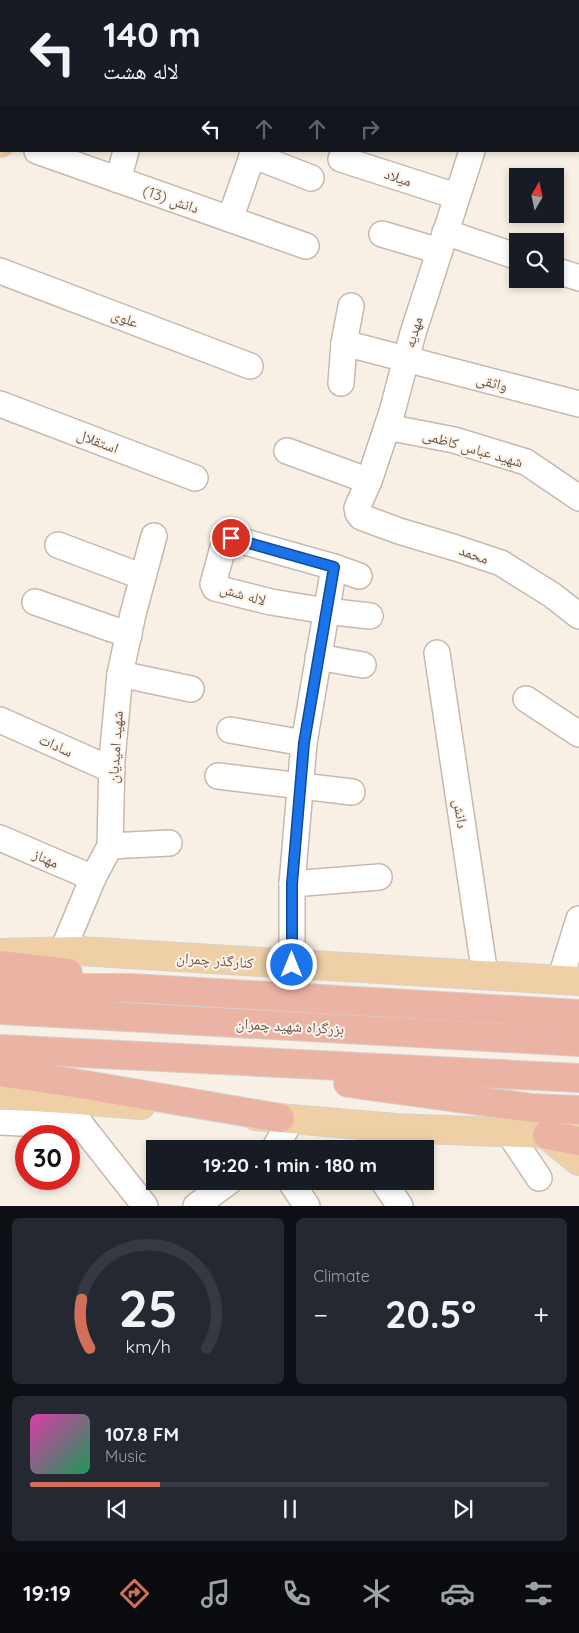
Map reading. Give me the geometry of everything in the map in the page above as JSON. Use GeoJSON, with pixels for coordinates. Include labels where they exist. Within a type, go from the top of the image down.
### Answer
{"type":"FeatureCollection","features":[{"type":"Feature","properties":{"kind":"highway"},"geometry":{"type":"LineString","coordinates":[[0,966],[298,998]]}},
{"type":"Feature","properties":{"kind":"highway"},"geometry":{"type":"LineString","coordinates":[[0,988],[131,988],[579,1014]]}},
{"type":"Feature","properties":{"kind":"highway","name":"بزرگراه شهید چمران"},"geometry":{"type":"LineString","coordinates":[[0,1010],[579,1042]]}},
{"type":"Feature","properties":{"kind":"highway"},"geometry":{"type":"LineString","coordinates":[[0,1049],[579,1078]]}},
{"type":"Feature","properties":{"kind":"highway"},"geometry":{"type":"LineString","coordinates":[[163,1057],[532,1108],[579,1110]]}},
{"type":"Feature","properties":{"kind":"highway"},"geometry":{"type":"LineString","coordinates":[[0,1072],[68,1082],[281,1132]]}},
{"type":"Feature","properties":{"kind":"highway"},"geometry":{"type":"LineString","coordinates":[[547,1135],[579,1141]]}},
{"type":"Feature","properties":{"kind":"main road","name":"کنارگذر چمران"},"geometry":{"type":"LineString","coordinates":[[0,954],[79,951],[569,980]]}},
{"type":"Feature","properties":{"kind":"main road"},"geometry":{"type":"LineString","coordinates":[[0,1094],[136,1104],[281,1132],[396,1128],[579,1135]]}},
{"type":"Feature","properties":{"kind":"main road"},"geometry":{"type":"LineString","coordinates":[[547,1135],[579,1161]]}},
{"type":"Feature","properties":{"kind":"street","name":"دانش (13)"},"geometry":{"type":"LineString","coordinates":[[40,152],[306,246]]}},
{"type":"Feature","properties":{"kind":"street"},"geometry":{"type":"LineString","coordinates":[[118,180],[126,152]]}},
{"type":"Feature","properties":{"kind":"street","name":"مهدیه"},"geometry":{"type":"LineString","coordinates":[[358,513],[358,508],[387,427],[442,241],[472,152]]}},
{"type":"Feature","properties":{"kind":"street"},"geometry":{"type":"LineString","coordinates":[[230,219],[253,153],[311,178]]}},
{"type":"Feature","properties":{"kind":"street","name":"میلاد"},"geometry":{"type":"LineString","coordinates":[[341,159],[456,196]]}},
{"type":"Feature","properties":{"kind":"street"},"geometry":{"type":"LineString","coordinates":[[382,234],[442,241],[509,255]]}},
{"type":"Feature","properties":{"kind":"street","name":"علوی"},"geometry":{"type":"LineString","coordinates":[[0,271],[250,366]]}},
{"type":"Feature","properties":{"kind":"street"},"geometry":{"type":"LineString","coordinates":[[564,273],[579,278]]}},
{"type":"Feature","properties":{"kind":"street"},"geometry":{"type":"LineString","coordinates":[[341,383],[344,343],[351,306]]}},
{"type":"Feature","properties":{"kind":"street","name":"واثقی"},"geometry":{"type":"LineString","coordinates":[[344,343],[579,404]]}},
{"type":"Feature","properties":{"kind":"street","name":"استقلال"},"geometry":{"type":"LineString","coordinates":[[0,404],[196,478]]}},
{"type":"Feature","properties":{"kind":"street","name":"شهید عباس کاظمی"},"geometry":{"type":"LineString","coordinates":[[387,427],[454,440],[526,462],[579,498]]}},
{"type":"Feature","properties":{"kind":"street"},"geometry":{"type":"LineString","coordinates":[[287,451],[369,481]]}},
{"type":"Feature","properties":{"kind":"street","name":"محمد"},"geometry":{"type":"LineString","coordinates":[[358,513],[361,517],[399,531],[501,563],[552,595],[579,616]]}},
{"type":"Feature","properties":{"kind":"street","name":"شهید امیدیان"},"geometry":{"type":"LineString","coordinates":[[62,952],[93,878],[110,846],[112,770],[120,674],[154,536]]}},
{"type":"Feature","properties":{"kind":"street","name":"لاله شش"},"geometry":{"type":"LineString","coordinates":[[326,612],[271,602],[213,586],[225,540],[231,538],[334,567]]}},
{"type":"Feature","properties":{"kind":"street"},"geometry":{"type":"LineString","coordinates":[[58,545],[143,577]]}},
{"type":"Feature","properties":{"kind":"street"},"geometry":{"type":"LineString","coordinates":[[292,965],[292,884],[304,743],[334,567],[360,576]]}},
{"type":"Feature","properties":{"kind":"street"},"geometry":{"type":"LineString","coordinates":[[35,602],[129,635]]}},
{"type":"Feature","properties":{"kind":"street"},"geometry":{"type":"LineString","coordinates":[[326,612],[370,616]]}},
{"type":"Feature","properties":{"kind":"street","name":"دانش"},"geometry":{"type":"LineString","coordinates":[[437,653],[485,975]]}},
{"type":"Feature","properties":{"kind":"street"},"geometry":{"type":"LineString","coordinates":[[318,657],[363,665]]}},
{"type":"Feature","properties":{"kind":"street"},"geometry":{"type":"LineString","coordinates":[[120,674],[191,689]]}},
{"type":"Feature","properties":{"kind":"street"},"geometry":{"type":"LineString","coordinates":[[526,699],[579,734]]}},
{"type":"Feature","properties":{"kind":"street","name":"سادات"},"geometry":{"type":"LineString","coordinates":[[0,720],[112,770]]}},
{"type":"Feature","properties":{"kind":"street"},"geometry":{"type":"LineString","coordinates":[[230,730],[304,743]]}},
{"type":"Feature","properties":{"kind":"street"},"geometry":{"type":"LineString","coordinates":[[218,776],[352,792]]}},
{"type":"Feature","properties":{"kind":"street","name":"مهناز"},"geometry":{"type":"LineString","coordinates":[[0,838],[93,878]]}},
{"type":"Feature","properties":{"kind":"street"},"geometry":{"type":"LineString","coordinates":[[110,846],[169,843]]}},
{"type":"Feature","properties":{"kind":"street"},"geometry":{"type":"LineString","coordinates":[[292,884],[379,877]]}},
{"type":"Feature","properties":{"kind":"street"},"geometry":{"type":"LineString","coordinates":[[569,980],[579,920]]}},
{"type":"Feature","properties":{"kind":"street"},"geometry":{"type":"LineString","coordinates":[[64,1099],[82,1126],[145,1206]]}},
{"type":"Feature","properties":{"kind":"street"},"geometry":{"type":"LineString","coordinates":[[0,1122],[82,1126]]}},
{"type":"Feature","properties":{"kind":"street"},"geometry":{"type":"LineString","coordinates":[[509,1133],[539,1178]]}},
{"type":"Feature","properties":{"kind":"street"},"geometry":{"type":"LineString","coordinates":[[196,1206],[218,1190]]}},
{"type":"Feature","properties":{"kind":"street"},"geometry":{"type":"LineString","coordinates":[[296,1190],[307,1206]]}},
{"type":"Feature","properties":{"kind":"street"},"geometry":{"type":"LineString","coordinates":[[389,1190],[400,1206]]}},
{"type":"Feature","properties":{"kind":"route"},"geometry":{"type":"LineString","coordinates":[[231,538],[334,567],[304,743],[292,884],[292,965]]}}]}
